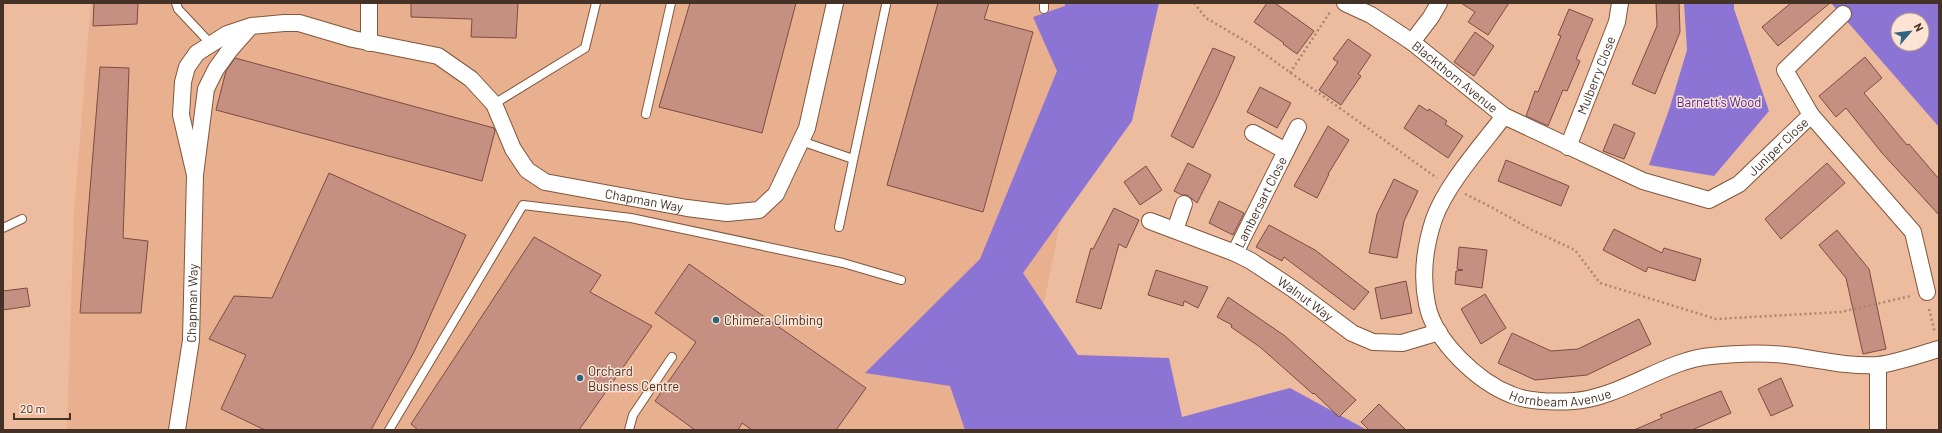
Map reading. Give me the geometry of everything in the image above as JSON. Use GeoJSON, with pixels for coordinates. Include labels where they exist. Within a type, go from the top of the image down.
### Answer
{"type":"FeatureCollection","features":[{"type":"Feature","properties":{"kind":"street"},"geometry":{"type":"LineString","coordinates":[[369,3],[369,43]]}},
{"type":"Feature","properties":{"kind":"street","name":"Chapman Way"},"geometry":{"type":"LineString","coordinates":[[194,175],[181,115],[183,82],[187,67],[197,53],[227,34],[251,26],[268,23],[299,23],[369,43],[438,56],[471,79],[494,104],[513,149],[527,170],[545,182],[687,208],[727,213],[759,210],[776,194],[807,128],[835,3]]}},
{"type":"Feature","properties":{"kind":"street"},"geometry":{"type":"LineString","coordinates":[[1412,42],[1431,17],[1439,3]]}},
{"type":"Feature","properties":{"kind":"street","name":"Mulberry Close"},"geometry":{"type":"LineString","coordinates":[[1568,147],[1617,22],[1620,3]]}},
{"type":"Feature","properties":{"kind":"street","name":"Blackthorn Avenue"},"geometry":{"type":"LineString","coordinates":[[1338,6],[1371,15],[1412,42],[1504,116],[1568,147]]}},
{"type":"Feature","properties":{"kind":"street"},"geometry":{"type":"LineString","coordinates":[[1811,115],[1785,70],[1843,14]]}},
{"type":"Feature","properties":{"kind":"street","name":"Chapman Way"},"geometry":{"type":"LineString","coordinates":[[177,430],[191,340],[194,175],[206,89],[216,69],[229,51],[251,26]]}},
{"type":"Feature","properties":{"kind":"street","name":"Juniper Close"},"geometry":{"type":"LineString","coordinates":[[1568,147],[1643,181],[1709,200],[1739,184],[1811,115],[1913,232],[1927,292]]}},
{"type":"Feature","properties":{"kind":"street","name":"Hornbeam Avenue"},"geometry":{"type":"LineString","coordinates":[[1504,116],[1451,188],[1435,217],[1426,246],[1424,273],[1427,305],[1438,332],[1458,357],[1484,379],[1513,396],[1546,401],[1576,401],[1599,396],[1695,358],[1701,357],[1762,353],[1793,356],[1850,365],[1878,365],[1939,349]]}},
{"type":"Feature","properties":{"kind":"street","name":"Lambersart Close"},"geometry":{"type":"LineString","coordinates":[[1235,253],[1298,127]]}},
{"type":"Feature","properties":{"kind":"street","name":"Lambersart Close"},"geometry":{"type":"LineString","coordinates":[[1253,133],[1286,151]]}},
{"type":"Feature","properties":{"kind":"street"},"geometry":{"type":"LineString","coordinates":[[1175,230],[1184,204]]}},
{"type":"Feature","properties":{"kind":"street","name":"Walnut Way"},"geometry":{"type":"LineString","coordinates":[[1150,221],[1235,253],[1251,261],[1296,291],[1352,332],[1373,342],[1402,343],[1438,332]]}},
{"type":"Feature","properties":{"kind":"street"},"geometry":{"type":"LineString","coordinates":[[1878,365],[1878,430]]}},
{"type":"Feature","properties":{"kind":"lane"},"geometry":{"type":"LineString","coordinates":[[176,3],[178,9],[211,44]]}},
{"type":"Feature","properties":{"kind":"lane"},"geometry":{"type":"LineString","coordinates":[[494,104],[585,48],[596,3]]}},
{"type":"Feature","properties":{"kind":"lane"},"geometry":{"type":"LineString","coordinates":[[646,114],[670,3]]}},
{"type":"Feature","properties":{"kind":"lane"},"geometry":{"type":"LineString","coordinates":[[839,227],[886,5]]}},
{"type":"Feature","properties":{"kind":"lane"},"geometry":{"type":"LineString","coordinates":[[801,141],[853,159]]}},
{"type":"Feature","properties":{"kind":"lane"},"geometry":{"type":"LineString","coordinates":[[389,430],[522,206],[630,218],[843,263],[901,280]]}},
{"type":"Feature","properties":{"kind":"lane"},"geometry":{"type":"LineString","coordinates":[[3,228],[22,219]]}},
{"type":"Feature","properties":{"kind":"lane"},"geometry":{"type":"LineString","coordinates":[[629,430],[633,415],[672,357]]}},
{"type":"Feature","properties":{"kind":"path"},"geometry":{"type":"LineString","coordinates":[[1194,3],[1206,18],[1252,45],[1451,188],[1575,250],[1600,283],[1716,319],[1841,312],[1927,292],[1928,306],[1939,349]]}},
{"type":"Feature","properties":{"kind":"path"},"geometry":{"type":"LineString","coordinates":[[1290,73],[1338,6]]}},
{"type":"Feature","properties":{"kind":"shaded area"},"geometry":{"type":"Polygon","coordinates":[[[91,3],[1105,3],[1018,430],[67,430],[74,210],[91,3]]]}},
{"type":"Feature","properties":{"kind":"green space"},"geometry":{"type":"Polygon","coordinates":[[[1065,3],[1159,3],[1132,121],[1023,273],[1078,355],[1169,358],[1182,417],[1290,388],[1367,430],[965,430],[950,386],[865,373],[980,259],[1057,71],[1033,17],[1065,6],[1065,3]]]}},
{"type":"Feature","properties":{"kind":"green space","name":"Barnett's Wood"},"geometry":{"type":"Polygon","coordinates":[[[1684,3],[1734,3],[1734,9],[1769,111],[1714,176],[1649,165],[1669,110],[1687,50],[1684,3]]]}},
{"type":"Feature","properties":{"kind":"green space"},"geometry":{"type":"Polygon","coordinates":[[[1831,3],[1939,3],[1939,127],[1831,3]]]}},
{"type":"Feature","properties":{"kind":"building"},"geometry":{"type":"Polygon","coordinates":[[[94,3],[138,3],[137,24],[93,26],[94,3]]]}},
{"type":"Feature","properties":{"kind":"building"},"geometry":{"type":"Polygon","coordinates":[[[411,3],[518,3],[516,38],[471,37],[472,19],[411,17],[411,3]]]}},
{"type":"Feature","properties":{"kind":"building"},"geometry":{"type":"Polygon","coordinates":[[[690,3],[796,3],[762,133],[659,107],[690,3]]]}},
{"type":"Feature","properties":{"kind":"building"},"geometry":{"type":"Polygon","coordinates":[[[938,3],[989,3],[984,19],[1033,32],[983,212],[887,185],[938,3]]]}},
{"type":"Feature","properties":{"kind":"building"},"geometry":{"type":"Polygon","coordinates":[[[1267,3],[1275,3],[1314,31],[1297,54],[1254,22],[1267,3]]]}},
{"type":"Feature","properties":{"kind":"building"},"geometry":{"type":"Polygon","coordinates":[[[1461,3],[1509,3],[1488,35],[1468,22],[1475,12],[1461,3]]]}},
{"type":"Feature","properties":{"kind":"building"},"geometry":{"type":"Polygon","coordinates":[[[1656,3],[1679,3],[1680,32],[1655,94],[1632,84],[1657,26],[1656,3]]]}},
{"type":"Feature","properties":{"kind":"building"},"geometry":{"type":"Polygon","coordinates":[[[1791,3],[1830,3],[1778,46],[1762,27],[1791,3]]]}},
{"type":"Feature","properties":{"kind":"building"},"geometry":{"type":"Polygon","coordinates":[[[1569,9],[1593,19],[1576,59],[1580,61],[1567,91],[1563,90],[1548,126],[1526,116],[1535,91],[1538,92],[1561,36],[1558,35],[1569,9]]]}},
{"type":"Feature","properties":{"kind":"building"},"geometry":{"type":"Polygon","coordinates":[[[1475,32],[1494,46],[1474,76],[1454,62],[1475,32]]]}},
{"type":"Feature","properties":{"kind":"building"},"geometry":{"type":"Polygon","coordinates":[[[1348,39],[1371,55],[1358,74],[1361,76],[1341,105],[1319,90],[1338,62],[1333,59],[1348,39]]]}},
{"type":"Feature","properties":{"kind":"building"},"geometry":{"type":"Polygon","coordinates":[[[1213,48],[1235,57],[1193,148],[1171,136],[1213,48]]]}},
{"type":"Feature","properties":{"kind":"building"},"geometry":{"type":"Polygon","coordinates":[[[1865,57],[1882,78],[1864,93],[1907,145],[1909,144],[1939,179],[1939,215],[1882,153],[1846,108],[1836,117],[1819,96],[1865,57]]]}},
{"type":"Feature","properties":{"kind":"building"},"geometry":{"type":"Polygon","coordinates":[[[235,58],[494,128],[495,131],[482,181],[216,110],[226,71],[235,58]]]}},
{"type":"Feature","properties":{"kind":"building"},"geometry":{"type":"Polygon","coordinates":[[[100,67],[129,68],[123,238],[148,241],[141,313],[80,313],[100,67]]]}},
{"type":"Feature","properties":{"kind":"building"},"geometry":{"type":"Polygon","coordinates":[[[1260,87],[1291,103],[1277,128],[1247,112],[1260,87]]]}},
{"type":"Feature","properties":{"kind":"building"},"geometry":{"type":"Polygon","coordinates":[[[1419,105],[1428,111],[1429,109],[1447,121],[1445,124],[1463,136],[1448,158],[1404,128],[1419,105]]]}},
{"type":"Feature","properties":{"kind":"building"},"geometry":{"type":"Polygon","coordinates":[[[1614,124],[1635,133],[1624,159],[1603,151],[1614,124]]]}},
{"type":"Feature","properties":{"kind":"building"},"geometry":{"type":"Polygon","coordinates":[[[1328,126],[1349,140],[1328,174],[1317,198],[1294,186],[1328,126]]]}},
{"type":"Feature","properties":{"kind":"building"},"geometry":{"type":"Polygon","coordinates":[[[1506,160],[1569,186],[1561,206],[1498,181],[1506,160]]]}},
{"type":"Feature","properties":{"kind":"building"},"geometry":{"type":"Polygon","coordinates":[[[1188,163],[1211,175],[1197,203],[1187,195],[1182,195],[1174,191],[1188,163]]]}},
{"type":"Feature","properties":{"kind":"building"},"geometry":{"type":"Polygon","coordinates":[[[1827,163],[1845,183],[1781,239],[1765,219],[1827,163]]]}},
{"type":"Feature","properties":{"kind":"building"},"geometry":{"type":"Polygon","coordinates":[[[1146,166],[1162,190],[1140,205],[1124,182],[1146,166]]]}},
{"type":"Feature","properties":{"kind":"building"},"geometry":{"type":"Polygon","coordinates":[[[329,173],[466,235],[414,352],[371,430],[265,430],[221,409],[246,355],[209,339],[234,296],[272,298],[329,173]]]}},
{"type":"Feature","properties":{"kind":"building"},"geometry":{"type":"Polygon","coordinates":[[[1394,179],[1418,191],[1404,221],[1397,258],[1369,253],[1377,214],[1394,179]]]}},
{"type":"Feature","properties":{"kind":"building"},"geometry":{"type":"Polygon","coordinates":[[[1219,201],[1244,213],[1233,235],[1209,223],[1219,201]]]}},
{"type":"Feature","properties":{"kind":"building"},"geometry":{"type":"Polygon","coordinates":[[[1114,208],[1139,220],[1126,248],[1119,244],[1101,309],[1076,302],[1091,248],[1093,249],[1114,208]]]}},
{"type":"Feature","properties":{"kind":"building"},"geometry":{"type":"Polygon","coordinates":[[[1269,225],[1315,250],[1369,292],[1354,310],[1284,257],[1282,261],[1256,247],[1269,225]]]}},
{"type":"Feature","properties":{"kind":"building"},"geometry":{"type":"Polygon","coordinates":[[[1614,229],[1662,253],[1664,248],[1701,259],[1695,281],[1648,267],[1646,272],[1603,250],[1614,229]]]}},
{"type":"Feature","properties":{"kind":"building"},"geometry":{"type":"Polygon","coordinates":[[[1837,230],[1869,269],[1886,349],[1863,354],[1846,278],[1819,245],[1837,230]]]}},
{"type":"Feature","properties":{"kind":"building"},"geometry":{"type":"Polygon","coordinates":[[[534,237],[601,275],[590,292],[652,326],[579,430],[418,430],[411,424],[534,237]]]}},
{"type":"Feature","properties":{"kind":"building"},"geometry":{"type":"Polygon","coordinates":[[[1459,247],[1487,250],[1482,288],[1455,284],[1456,271],[1463,270],[1457,269],[1459,247]]]}},
{"type":"Feature","properties":{"kind":"building"},"geometry":{"type":"Polygon","coordinates":[[[689,264],[866,388],[836,430],[752,430],[742,423],[738,430],[695,430],[655,401],[696,342],[655,313],[689,264]]]}},
{"type":"Feature","properties":{"kind":"building"},"geometry":{"type":"Polygon","coordinates":[[[1156,270],[1208,287],[1198,308],[1184,301],[1183,306],[1148,295],[1156,270]]]}},
{"type":"Feature","properties":{"kind":"building"},"geometry":{"type":"Polygon","coordinates":[[[1406,281],[1412,313],[1381,319],[1375,288],[1406,281]]]}},
{"type":"Feature","properties":{"kind":"building"},"geometry":{"type":"Polygon","coordinates":[[[27,288],[30,306],[3,310],[3,291],[27,288]]]}},
{"type":"Feature","properties":{"kind":"building"},"geometry":{"type":"Polygon","coordinates":[[[1485,294],[1506,328],[1481,344],[1461,309],[1485,294]]]}},
{"type":"Feature","properties":{"kind":"building"},"geometry":{"type":"Polygon","coordinates":[[[1228,297],[1285,336],[1356,400],[1339,417],[1314,393],[1313,394],[1260,347],[1231,327],[1232,325],[1217,317],[1228,297]]]}},
{"type":"Feature","properties":{"kind":"building"},"geometry":{"type":"Polygon","coordinates":[[[1639,319],[1651,344],[1587,375],[1535,380],[1498,363],[1512,333],[1551,351],[1578,349],[1639,319]]]}},
{"type":"Feature","properties":{"kind":"building"},"geometry":{"type":"Polygon","coordinates":[[[1781,378],[1793,406],[1771,416],[1758,389],[1781,378]]]}},
{"type":"Feature","properties":{"kind":"building"},"geometry":{"type":"Polygon","coordinates":[[[1721,391],[1731,413],[1692,430],[1634,430],[1662,418],[1660,415],[1721,391]]]}},
{"type":"Feature","properties":{"kind":"building"},"geometry":{"type":"Polygon","coordinates":[[[1379,404],[1406,430],[1369,430],[1361,422],[1379,404]]]}},
{"type":"Feature","properties":{"kind":"place","name":"Chimera Climbing"},"geometry":{"type":"Point","coordinates":[716,320]}},
{"type":"Feature","properties":{"kind":"place","name":"Orchard Business Centre"},"geometry":{"type":"Point","coordinates":[580,378]}}]}
